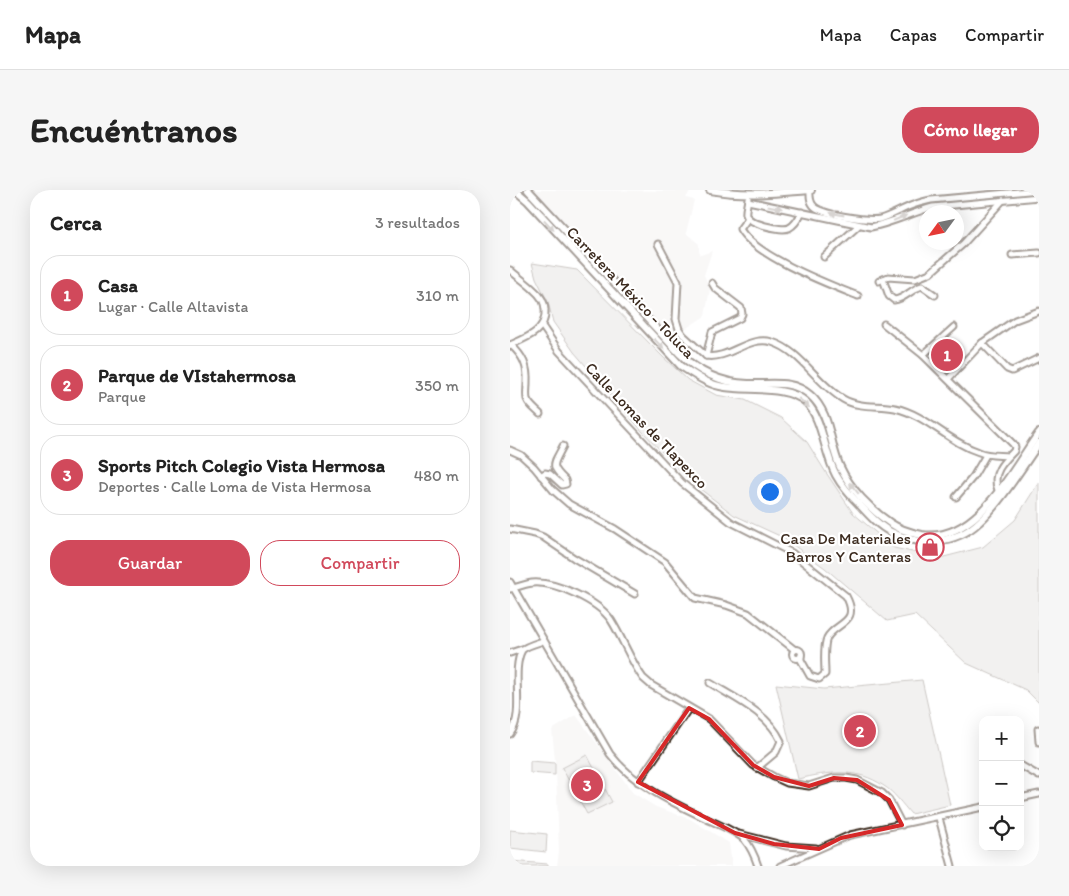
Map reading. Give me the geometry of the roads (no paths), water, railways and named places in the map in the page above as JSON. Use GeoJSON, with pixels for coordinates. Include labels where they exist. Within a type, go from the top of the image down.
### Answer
{"type":"FeatureCollection","features":[{"type":"Feature","properties":{"kind":"main road","name":"Carretera México - Toluca"},"geometry":{"type":"LineString","coordinates":[[515,190],[681,366],[703,380],[723,387],[780,391],[794,395],[805,402],[817,420],[828,460],[837,478],[875,521],[890,532],[912,541],[928,542],[942,540],[968,530],[978,523],[991,509],[1039,444]]}},
{"type":"Feature","properties":{"kind":"main road","name":"Carretera México - Toluca"},"geometry":{"type":"LineString","coordinates":[[528,190],[695,368],[713,377],[735,382],[750,384],[786,383],[803,390],[815,400],[823,412],[842,471],[852,486],[872,508],[894,526],[909,532],[927,535],[953,531],[968,523],[981,512],[1039,433]]}},
{"type":"Feature","properties":{"kind":"main road"},"geometry":{"type":"LineString","coordinates":[[710,190],[729,193],[780,193],[810,190]]}},
{"type":"Feature","properties":{"kind":"street"},"geometry":{"type":"LineString","coordinates":[[810,190],[810,197],[815,208],[833,214],[871,220],[932,200],[1039,190]]}},
{"type":"Feature","properties":{"kind":"street"},"geometry":{"type":"LineString","coordinates":[[749,193],[746,215],[752,222],[787,229],[798,220],[802,212]]}},
{"type":"Feature","properties":{"kind":"street"},"geometry":{"type":"LineString","coordinates":[[748,201],[858,226],[870,227],[884,225],[917,211],[932,207],[1039,197]]}},
{"type":"Feature","properties":{"kind":"street"},"geometry":{"type":"LineString","coordinates":[[935,295],[922,286],[911,290],[903,298],[894,300],[889,296],[881,280],[888,277],[915,279],[930,273],[962,244],[1003,200]]}},
{"type":"Feature","properties":{"kind":"street"},"geometry":{"type":"LineString","coordinates":[[748,218],[740,229],[762,250],[817,279],[858,296]]}},
{"type":"Feature","properties":{"kind":"street"},"geometry":{"type":"LineString","coordinates":[[824,257],[858,226]]}},
{"type":"Feature","properties":{"kind":"street"},"geometry":{"type":"LineString","coordinates":[[658,244],[678,282],[676,319],[678,328],[706,356],[718,356],[754,341],[771,341],[790,352],[844,400],[895,408],[910,413],[926,420],[971,449],[986,455],[1009,456]]}},
{"type":"Feature","properties":{"kind":"street"},"geometry":{"type":"LineString","coordinates":[[1012,255],[1039,253]]}},
{"type":"Feature","properties":{"kind":"street"},"geometry":{"type":"LineString","coordinates":[[510,270],[535,290],[541,297],[545,308],[545,318],[542,326],[533,334],[510,345],[521,355],[526,365],[528,378],[527,398],[529,404],[540,414]]}},
{"type":"Feature","properties":{"kind":"street"},"geometry":{"type":"LineString","coordinates":[[706,356],[712,332],[740,318],[742,314],[741,308],[715,288],[712,283]]}},
{"type":"Feature","properties":{"kind":"street"},"geometry":{"type":"LineString","coordinates":[[948,379],[982,343],[1015,320],[1039,310]]}},
{"type":"Feature","properties":{"kind":"street"},"geometry":{"type":"LineString","coordinates":[[884,324],[923,355],[1015,447],[997,471],[995,484],[998,490]]}},
{"type":"Feature","properties":{"kind":"street","name":"Calle Lomas de Tlapexco"},"geometry":{"type":"LineString","coordinates":[[510,450],[521,455],[553,490],[569,504],[615,529],[665,562],[695,598],[726,605],[748,613],[795,650],[800,651],[801,660],[810,676],[814,679],[823,677],[825,674],[826,641],[828,635],[848,618],[850,610],[846,596],[792,553],[732,522],[682,483],[559,351],[542,326]]}},
{"type":"Feature","properties":{"kind":"street"},"geometry":{"type":"LineString","coordinates":[[923,355],[954,327]]}},
{"type":"Feature","properties":{"kind":"street"},"geometry":{"type":"LineString","coordinates":[[982,343],[1007,369],[1012,371],[1039,358]]}},
{"type":"Feature","properties":{"kind":"street"},"geometry":{"type":"LineString","coordinates":[[542,476],[546,473],[550,474],[562,485],[566,484],[554,467],[563,446]]}},
{"type":"Feature","properties":{"kind":"street"},"geometry":{"type":"LineString","coordinates":[[956,497],[973,476],[986,455]]}},
{"type":"Feature","properties":{"kind":"street"},"geometry":{"type":"LineString","coordinates":[[510,529],[543,537],[574,558],[635,594]]}},
{"type":"Feature","properties":{"kind":"street"},"geometry":{"type":"LineString","coordinates":[[510,582],[512,589],[610,754],[626,773],[662,797],[735,832],[786,846],[819,848]]}},
{"type":"Feature","properties":{"kind":"street"},"geometry":{"type":"LineString","coordinates":[[512,589],[532,583],[556,585],[577,595],[603,611],[611,620],[637,670],[650,686],[709,719],[757,768],[774,778],[798,785],[809,786],[834,778],[857,780],[882,793],[890,800],[902,825]]}},
{"type":"Feature","properties":{"kind":"street"},"geometry":{"type":"LineString","coordinates":[[510,653],[543,641]]}},
{"type":"Feature","properties":{"kind":"street"},"geometry":{"type":"LineString","coordinates":[[510,734],[516,723],[514,669],[516,660],[522,650]]}},
{"type":"Feature","properties":{"kind":"street"},"geometry":{"type":"LineString","coordinates":[[710,683],[760,715],[776,732],[781,742],[776,752],[757,768]]}},
{"type":"Feature","properties":{"kind":"street"},"geometry":{"type":"LineString","coordinates":[[638,782],[689,708]]}},
{"type":"Feature","properties":{"kind":"street"},"geometry":{"type":"LineString","coordinates":[[1038,729],[1039,742]]}},
{"type":"Feature","properties":{"kind":"street"},"geometry":{"type":"LineString","coordinates":[[1024,767],[1038,775],[1039,768]]}},
{"type":"Feature","properties":{"kind":"street"},"geometry":{"type":"LineString","coordinates":[[1024,797],[1039,794]]}},
{"type":"Feature","properties":{"kind":"street"},"geometry":{"type":"LineString","coordinates":[[780,866],[850,835],[939,818],[979,808]]}},
{"type":"Feature","properties":{"kind":"street"},"geometry":{"type":"LineString","coordinates":[[939,818],[952,866]]}},
{"type":"Feature","properties":{"kind":"street"},"geometry":{"type":"LineString","coordinates":[[735,832],[748,845],[758,866]]}},
{"type":"Feature","properties":{"kind":"place","name":"Casa"},"geometry":{"type":"Point","coordinates":[947,355]}},
{"type":"Feature","properties":{"kind":"place","name":"Casa De Materiales Barros Y Canteras"},"geometry":{"type":"Point","coordinates":[930,547]}},
{"type":"Feature","properties":{"kind":"place","name":"Parque de VIstahermosa"},"geometry":{"type":"Point","coordinates":[860,731]}},
{"type":"Feature","properties":{"kind":"place","name":"Sports Pitch Colegio Vista Hermosa"},"geometry":{"type":"Point","coordinates":[587,785]}}]}
